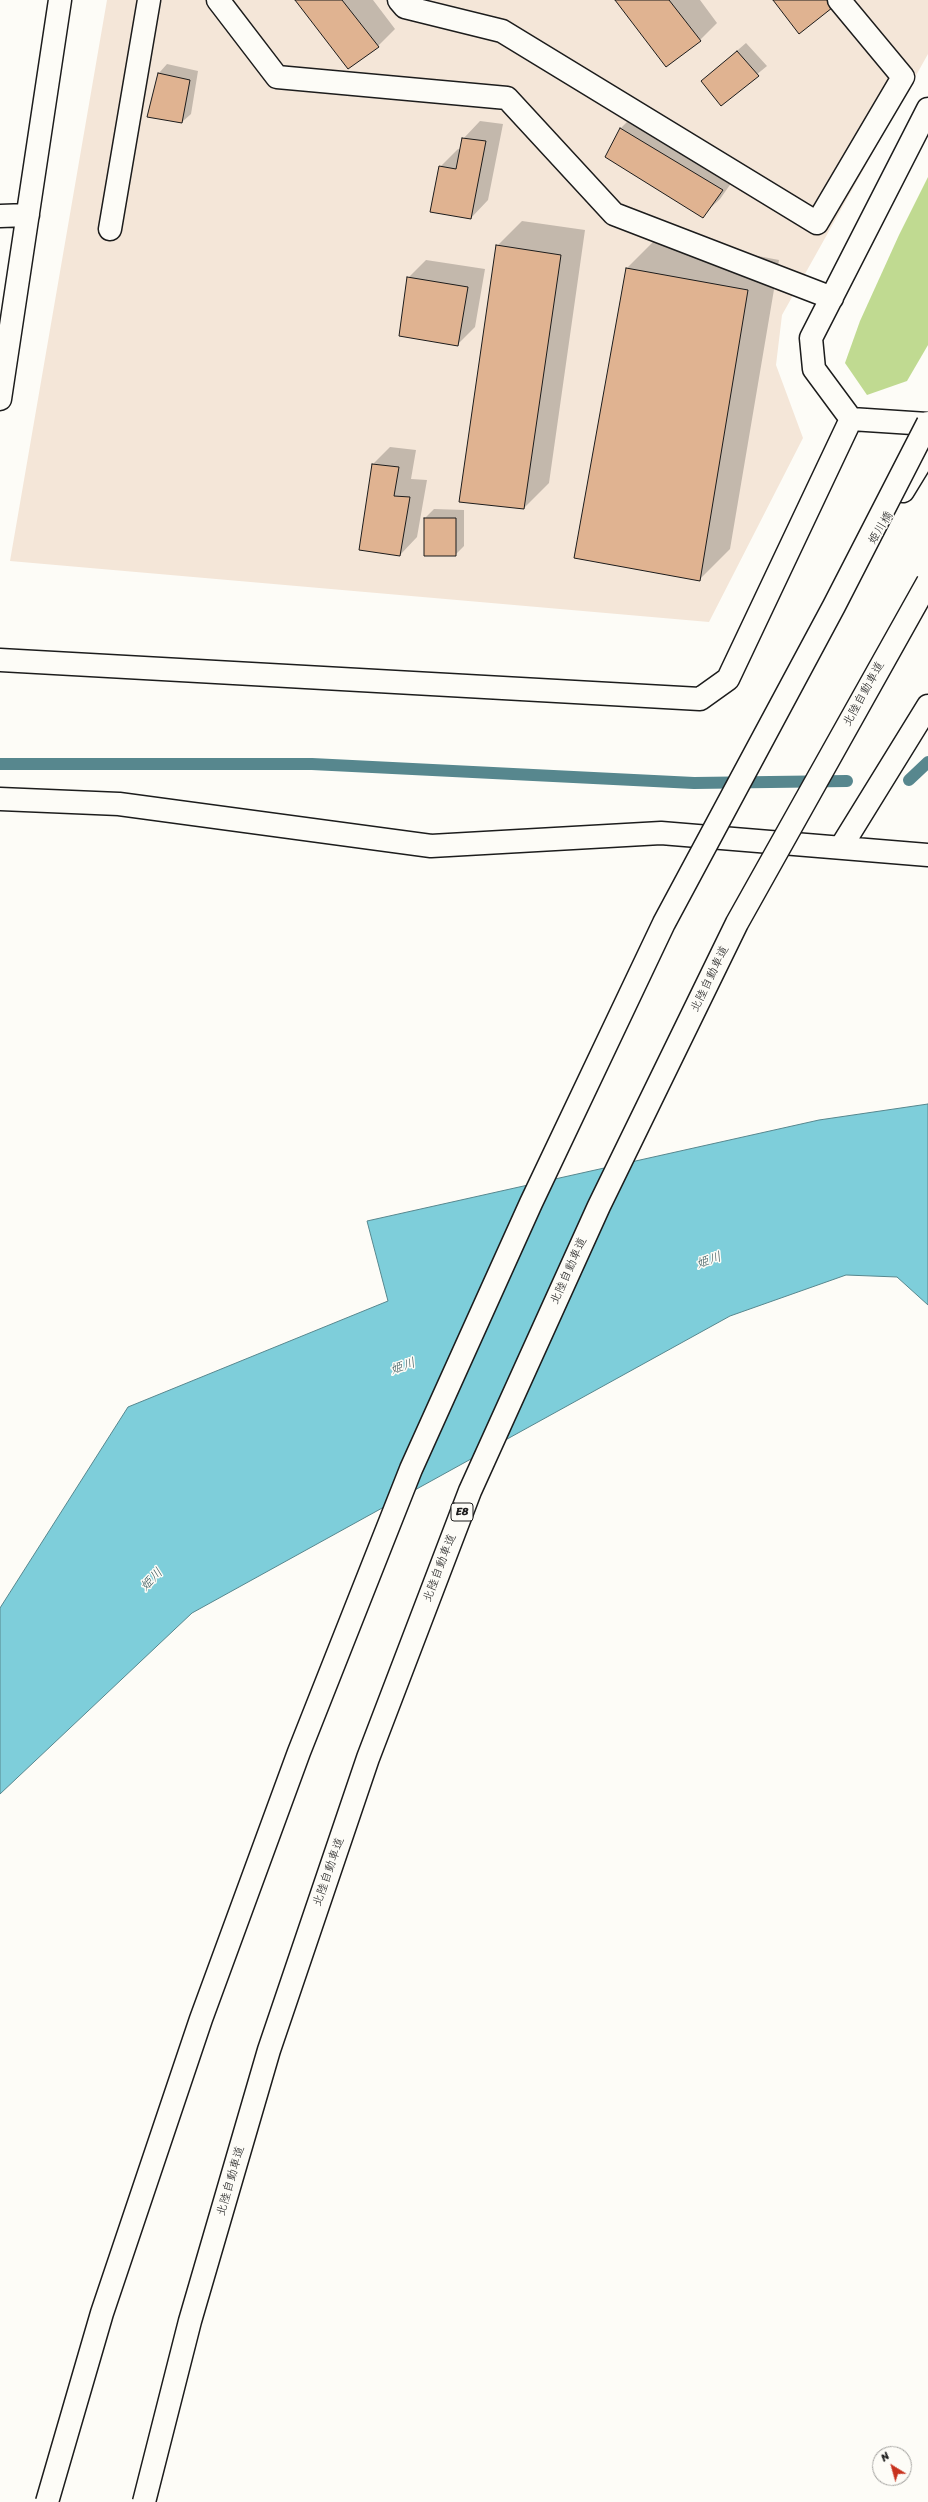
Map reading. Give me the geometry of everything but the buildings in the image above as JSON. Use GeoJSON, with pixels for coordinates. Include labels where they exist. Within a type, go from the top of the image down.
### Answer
{"type":"FeatureCollection","features":[{"type":"Feature","properties":{"kind":"main road"},"geometry":{"type":"LineString","coordinates":[[0,399],[60,0]]}},
{"type":"Feature","properties":{"kind":"main road"},"geometry":{"type":"LineString","coordinates":[[110,229],[149,0]]}},
{"type":"Feature","properties":{"kind":"main road"},"geometry":{"type":"LineString","coordinates":[[218,0],[277,77],[507,98],[614,214],[832,298]]}},
{"type":"Feature","properties":{"kind":"main road"},"geometry":{"type":"LineString","coordinates":[[399,0],[405,7],[502,31],[817,223],[903,77],[839,0]]}},
{"type":"Feature","properties":{"kind":"main road"},"geometry":{"type":"LineString","coordinates":[[47,2502],[102,2313],[201,2019],[299,1752],[411,1469],[531,1203],[664,923],[834,606],[928,424],[851,419],[814,369],[811,338],[928,109]]}},
{"type":"Feature","properties":{"kind":"main road"},"geometry":{"type":"LineString","coordinates":[[0,216],[28,215]]}},
{"type":"Feature","properties":{"kind":"main road"},"geometry":{"type":"LineString","coordinates":[[0,660],[700,698],[728,679],[851,419]]}},
{"type":"Feature","properties":{"kind":"main road","name":"姫川橋"},"geometry":{"type":"LineString","coordinates":[[834,606],[928,450]]}},
{"type":"Feature","properties":{"kind":"main road","name":"北陸自動車道"},"geometry":{"type":"LineString","coordinates":[[144,2502],[190,2321],[269,2050],[368,1758],[470,1491],[599,1206],[737,923],[928,582]]}},
{"type":"Feature","properties":{"kind":"main road"},"geometry":{"type":"LineString","coordinates":[[841,847],[928,706]]}},
{"type":"Feature","properties":{"kind":"main road"},"geometry":{"type":"LineString","coordinates":[[0,799],[119,804],[431,846],[661,833],[928,855]]}},
{"type":"Feature","properties":{"kind":"shaded area"},"geometry":{"type":"Polygon","coordinates":[[[107,0],[928,0],[928,54],[782,315],[776,365],[803,438],[709,622],[10,561],[107,0]]]}},
{"type":"Feature","properties":{"kind":"green space"},"geometry":{"type":"Polygon","coordinates":[[[928,177],[928,345],[907,381],[867,395],[845,363],[860,321],[899,235],[928,177]]]}},
{"type":"Feature","properties":{"kind":"water","name":"姫川"},"geometry":{"type":"Polygon","coordinates":[[[928,1104],[928,1305],[897,1277],[846,1275],[730,1316],[192,1613],[0,1794],[0,1608],[128,1407],[388,1301],[367,1221],[819,1120],[928,1104]]]}},
{"type":"Feature","properties":{"kind":"waterway"},"geometry":{"type":"LineString","coordinates":[[909,780],[928,762]]}},
{"type":"Feature","properties":{"kind":"waterway"},"geometry":{"type":"LineString","coordinates":[[0,764],[312,764],[694,783],[847,781]]}}]}
